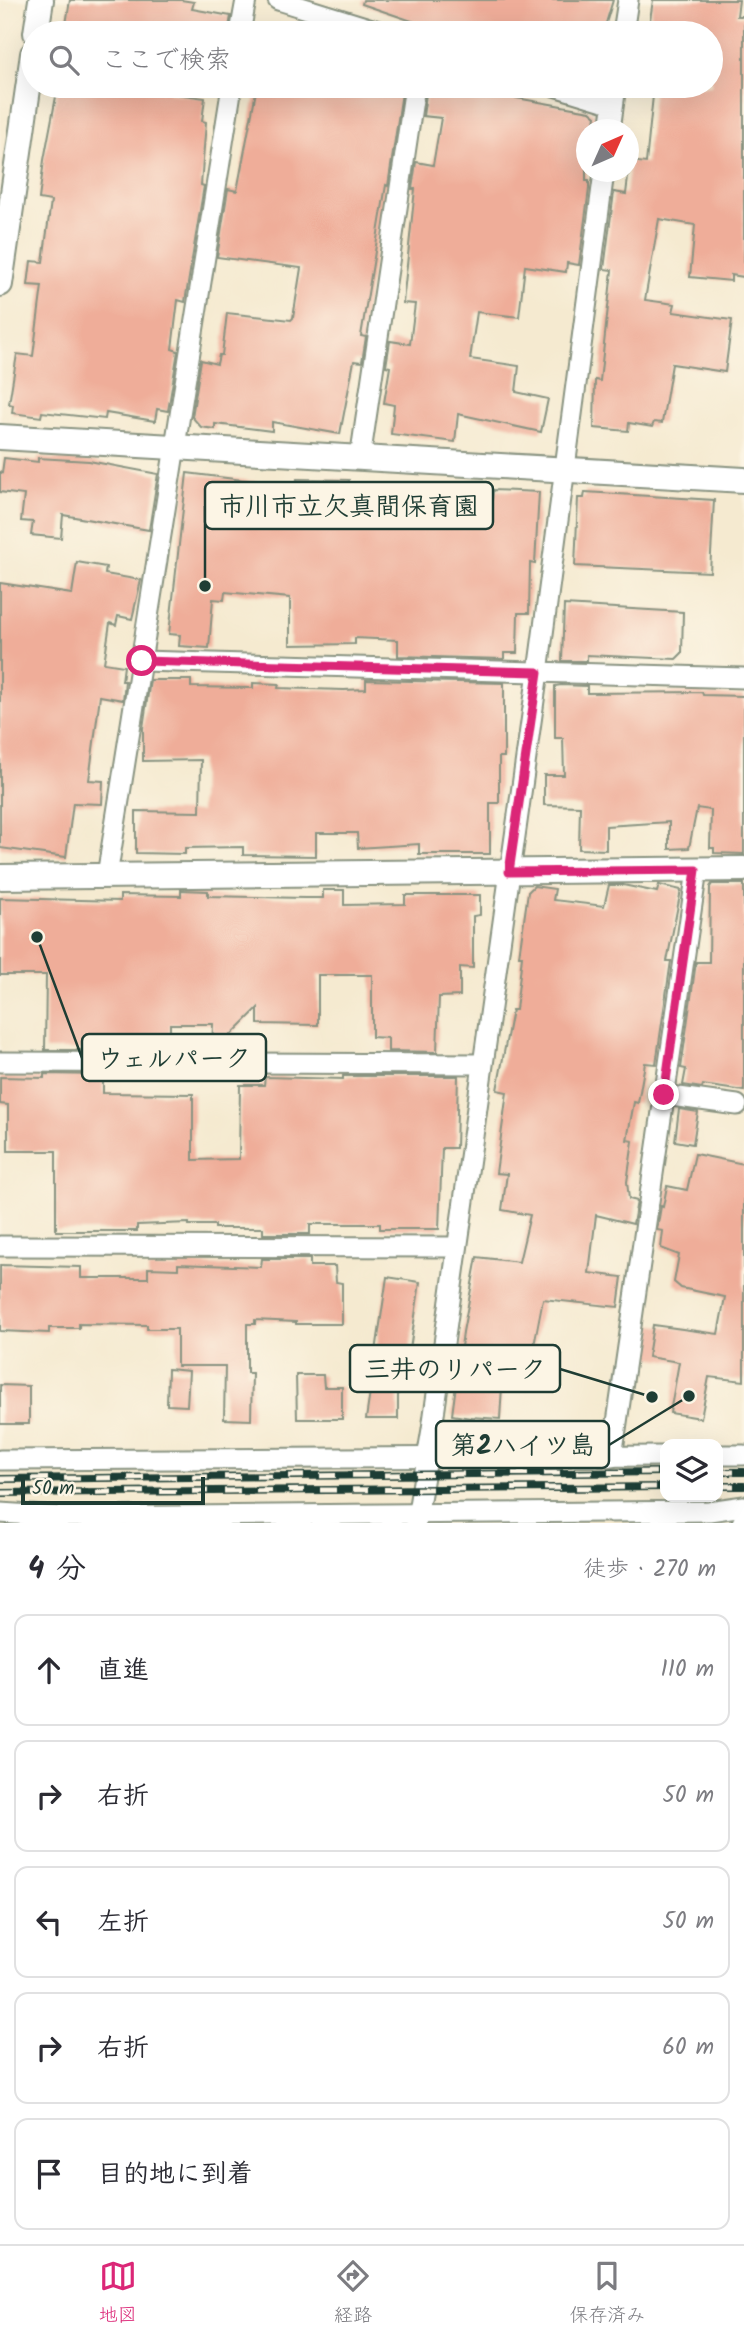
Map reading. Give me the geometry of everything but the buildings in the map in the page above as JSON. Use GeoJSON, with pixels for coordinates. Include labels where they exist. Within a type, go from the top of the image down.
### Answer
{"type":"FeatureCollection","features":[{"type":"Feature","properties":{"kind":"street"},"geometry":{"type":"LineString","coordinates":[[38,21],[41,0]]}},
{"type":"Feature","properties":{"kind":"street"},"geometry":{"type":"LineString","coordinates":[[242,21],[246,0]]}},
{"type":"Feature","properties":{"kind":"street"},"geometry":{"type":"LineString","coordinates":[[278,0],[346,21]]}},
{"type":"Feature","properties":{"kind":"street"},"geometry":{"type":"LineString","coordinates":[[625,21],[628,0]]}},
{"type":"Feature","properties":{"kind":"street"},"geometry":{"type":"LineString","coordinates":[[0,284],[27,98]]}},
{"type":"Feature","properties":{"kind":"street"},"geometry":{"type":"LineString","coordinates":[[107,876],[230,98]]}},
{"type":"Feature","properties":{"kind":"street"},"geometry":{"type":"LineString","coordinates":[[360,459],[413,98]]}},
{"type":"Feature","properties":{"kind":"street"},"geometry":{"type":"LineString","coordinates":[[612,119],[615,98]]}},
{"type":"Feature","properties":{"kind":"street"},"geometry":{"type":"LineString","coordinates":[[416,1519],[538,672],[603,182]]}},
{"type":"Feature","properties":{"kind":"street"},"geometry":{"type":"LineString","coordinates":[[0,437],[744,481]]}},
{"type":"Feature","properties":{"kind":"street"},"geometry":{"type":"LineString","coordinates":[[142,661],[744,678]]}},
{"type":"Feature","properties":{"kind":"street"},"geometry":{"type":"LineString","coordinates":[[0,877],[744,869]]}},
{"type":"Feature","properties":{"kind":"street"},"geometry":{"type":"LineString","coordinates":[[612,1457],[696,870]]}},
{"type":"Feature","properties":{"kind":"street"},"geometry":{"type":"LineString","coordinates":[[0,1062],[482,1064]]}},
{"type":"Feature","properties":{"kind":"street"},"geometry":{"type":"LineString","coordinates":[[664,1095],[737,1105]]}},
{"type":"Feature","properties":{"kind":"street"},"geometry":{"type":"LineString","coordinates":[[0,1245],[457,1247]]}},
{"type":"Feature","properties":{"kind":"street"},"geometry":{"type":"LineString","coordinates":[[723,1455],[744,1455]]}},
{"type":"Feature","properties":{"kind":"street"},"geometry":{"type":"LineString","coordinates":[[0,1460],[660,1456]]}},
{"type":"Feature","properties":{"kind":"street"},"geometry":{"type":"LineString","coordinates":[[5,1517],[416,1519],[709,1511],[744,1506]]}},
{"type":"Feature","properties":{"kind":"railway"},"geometry":{"type":"LineString","coordinates":[[0,1479],[660,1472]]}},
{"type":"Feature","properties":{"kind":"railway"},"geometry":{"type":"LineString","coordinates":[[723,1472],[744,1472]]}},
{"type":"Feature","properties":{"kind":"railway"},"geometry":{"type":"LineString","coordinates":[[723,1486],[744,1486]]}},
{"type":"Feature","properties":{"kind":"railway"},"geometry":{"type":"LineString","coordinates":[[0,1493],[660,1487]]}},
{"type":"Feature","properties":{"kind":"place","name":"市川市立欠真間保育園"},"geometry":{"type":"Point","coordinates":[205,586]}},
{"type":"Feature","properties":{"kind":"place","name":"ウェルパーク"},"geometry":{"type":"Point","coordinates":[37,937]}},
{"type":"Feature","properties":{"kind":"place","name":"第2ハイツ島"},"geometry":{"type":"Point","coordinates":[689,1396]}},
{"type":"Feature","properties":{"kind":"place","name":"三井のリパーク"},"geometry":{"type":"Point","coordinates":[652,1397]}},
{"type":"Feature","properties":{"kind":"route"},"geometry":{"type":"LineString","coordinates":[[142,661],[538,672],[509,872],[696,870],[664,1095]]}}]}
